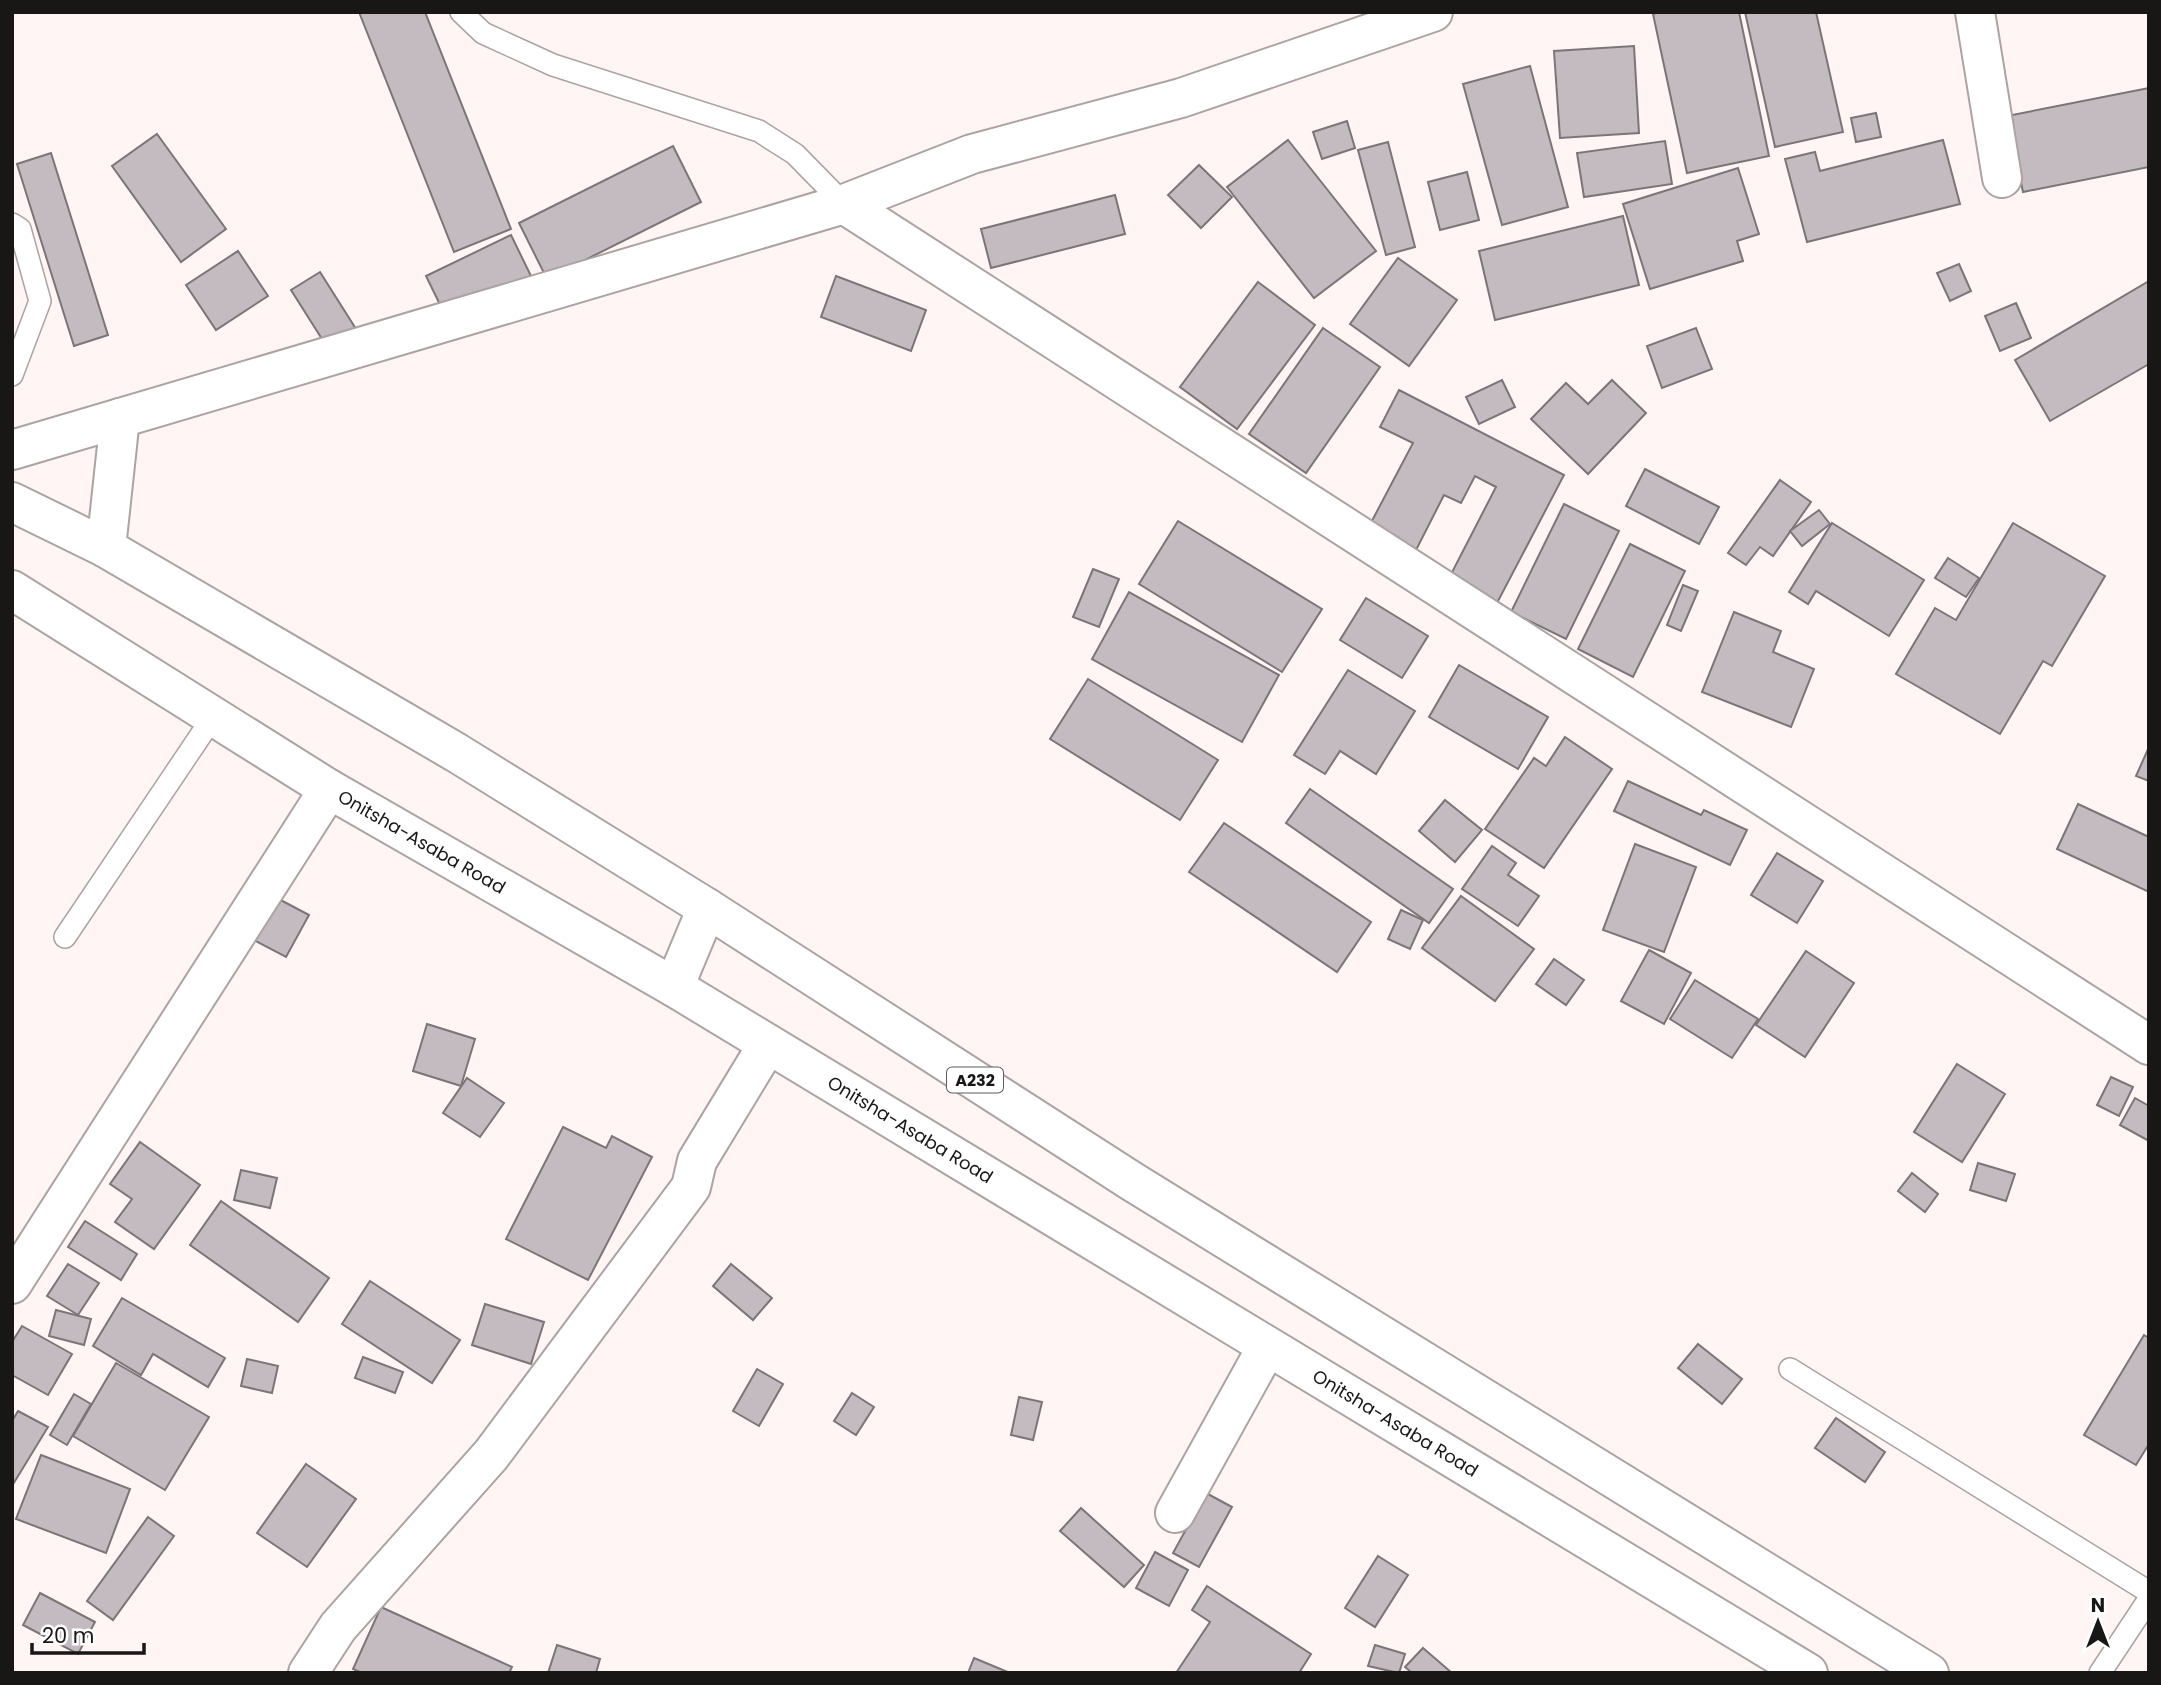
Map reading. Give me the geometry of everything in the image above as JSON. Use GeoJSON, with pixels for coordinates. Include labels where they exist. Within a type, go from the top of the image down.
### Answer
{"type":"FeatureCollection","features":[{"type":"Feature","properties":{"kind":"main road"},"geometry":{"type":"LineString","coordinates":[[12,450],[844,204],[972,154],[1181,98],[1433,12]]}},
{"type":"Feature","properties":{"kind":"main road"},"geometry":{"type":"LineString","coordinates":[[1975,12],[2002,178]]}},
{"type":"Feature","properties":{"kind":"main road"},"geometry":{"type":"LineString","coordinates":[[844,204],[2149,1045]]}},
{"type":"Feature","properties":{"kind":"main road"},"geometry":{"type":"LineString","coordinates":[[106,548],[120,418]]}},
{"type":"Feature","properties":{"kind":"main road","name":"A232"},"geometry":{"type":"LineString","coordinates":[[12,502],[106,548],[457,753],[707,908],[1144,1189],[1929,1673]]}},
{"type":"Feature","properties":{"kind":"main road","name":"Onitsha-Asaba Road"},"geometry":{"type":"LineString","coordinates":[[12,590],[328,789],[674,987],[1808,1673]]}},
{"type":"Feature","properties":{"kind":"main road"},"geometry":{"type":"LineString","coordinates":[[12,1284],[328,789]]}},
{"type":"Feature","properties":{"kind":"main road"},"geometry":{"type":"LineString","coordinates":[[674,987],[707,908]]}},
{"type":"Feature","properties":{"kind":"main road"},"geometry":{"type":"LineString","coordinates":[[308,1673],[338,1627],[491,1455],[691,1187],[697,1161],[768,1044]]}},
{"type":"Feature","properties":{"kind":"main road"},"geometry":{"type":"LineString","coordinates":[[1175,1513],[1268,1347]]}},
{"type":"Feature","properties":{"kind":"lane"},"geometry":{"type":"LineString","coordinates":[[461,12],[483,33],[553,65],[759,131],[795,154],[844,204]]}},
{"type":"Feature","properties":{"kind":"lane"},"geometry":{"type":"LineString","coordinates":[[12,224],[20,229],[40,301],[12,375]]}},
{"type":"Feature","properties":{"kind":"lane"},"geometry":{"type":"LineString","coordinates":[[65,937],[213,717]]}},
{"type":"Feature","properties":{"kind":"lane"},"geometry":{"type":"LineString","coordinates":[[1790,1369],[2149,1592]]}},
{"type":"Feature","properties":{"kind":"lane"},"geometry":{"type":"LineString","coordinates":[[2100,1673],[2149,1599]]}},
{"type":"Feature","properties":{"kind":"building"},"geometry":{"type":"Polygon","coordinates":[[[359,12],[425,12],[511,229],[454,252],[359,12]]]}},
{"type":"Feature","properties":{"kind":"building"},"geometry":{"type":"Polygon","coordinates":[[[1739,12],[1769,156],[1687,173],[1653,14],[1739,12]]]}},
{"type":"Feature","properties":{"kind":"building"},"geometry":{"type":"Polygon","coordinates":[[[1745,12],[1816,12],[1843,132],[1775,147],[1745,12]]]}},
{"type":"Feature","properties":{"kind":"building"},"geometry":{"type":"Polygon","coordinates":[[[1634,46],[1639,133],[1560,138],[1554,51],[1634,46]]]}},
{"type":"Feature","properties":{"kind":"building"},"geometry":{"type":"Polygon","coordinates":[[[1530,66],[1568,207],[1502,225],[1463,84],[1530,66]]]}},
{"type":"Feature","properties":{"kind":"building"},"geometry":{"type":"Polygon","coordinates":[[[2149,88],[2149,167],[2023,192],[2007,116],[2149,88]]]}},
{"type":"Feature","properties":{"kind":"building"},"geometry":{"type":"Polygon","coordinates":[[[1876,113],[1881,137],[1856,142],[1851,118],[1876,113]]]}},
{"type":"Feature","properties":{"kind":"building"},"geometry":{"type":"Polygon","coordinates":[[[1347,121],[1355,148],[1322,159],[1313,132],[1347,121]]]}},
{"type":"Feature","properties":{"kind":"building"},"geometry":{"type":"Polygon","coordinates":[[[157,134],[226,229],[181,262],[112,166],[157,134]]]}},
{"type":"Feature","properties":{"kind":"building"},"geometry":{"type":"Polygon","coordinates":[[[1288,140],[1376,251],[1314,298],[1227,187],[1288,140]]]}},
{"type":"Feature","properties":{"kind":"building"},"geometry":{"type":"Polygon","coordinates":[[[1943,140],[1960,204],[1807,242],[1785,159],[1815,152],[1820,171],[1943,140]]]}},
{"type":"Feature","properties":{"kind":"building"},"geometry":{"type":"Polygon","coordinates":[[[1665,141],[1672,184],[1584,197],[1577,153],[1665,141]]]}},
{"type":"Feature","properties":{"kind":"building"},"geometry":{"type":"Polygon","coordinates":[[[1388,142],[1415,247],[1386,255],[1358,150],[1388,142]]]}},
{"type":"Feature","properties":{"kind":"building"},"geometry":{"type":"Polygon","coordinates":[[[673,146],[701,202],[547,279],[519,223],[673,146]]]}},
{"type":"Feature","properties":{"kind":"building"},"geometry":{"type":"Polygon","coordinates":[[[51,153],[108,335],[74,346],[17,164],[51,153]]]}},
{"type":"Feature","properties":{"kind":"building"},"geometry":{"type":"Polygon","coordinates":[[[1199,165],[1232,197],[1201,228],[1168,195],[1199,165]]]}},
{"type":"Feature","properties":{"kind":"building"},"geometry":{"type":"Polygon","coordinates":[[[1738,168],[1759,234],[1737,241],[1743,261],[1650,289],[1623,204],[1738,168]]]}},
{"type":"Feature","properties":{"kind":"building"},"geometry":{"type":"Polygon","coordinates":[[[1467,172],[1479,220],[1440,230],[1428,182],[1467,172]]]}},
{"type":"Feature","properties":{"kind":"building"},"geometry":{"type":"Polygon","coordinates":[[[1115,195],[1125,234],[991,268],[981,229],[1115,195]]]}},
{"type":"Feature","properties":{"kind":"building"},"geometry":{"type":"Polygon","coordinates":[[[1623,216],[1639,285],[1495,320],[1479,251],[1623,216]]]}},
{"type":"Feature","properties":{"kind":"building"},"geometry":{"type":"Polygon","coordinates":[[[511,235],[531,276],[446,317],[426,276],[511,235]]]}},
{"type":"Feature","properties":{"kind":"building"},"geometry":{"type":"Polygon","coordinates":[[[238,251],[268,296],[216,330],[186,285],[238,251]]]}},
{"type":"Feature","properties":{"kind":"building"},"geometry":{"type":"Polygon","coordinates":[[[1398,258],[1457,300],[1409,366],[1350,324],[1398,258]]]}},
{"type":"Feature","properties":{"kind":"building"},"geometry":{"type":"Polygon","coordinates":[[[1959,264],[1971,291],[1950,301],[1937,273],[1959,264]]]}},
{"type":"Feature","properties":{"kind":"building"},"geometry":{"type":"Polygon","coordinates":[[[320,272],[356,329],[327,347],[291,290],[320,272]]]}},
{"type":"Feature","properties":{"kind":"building"},"geometry":{"type":"Polygon","coordinates":[[[836,276],[926,310],[911,351],[821,317],[836,276]]]}},
{"type":"Feature","properties":{"kind":"building"},"geometry":{"type":"Polygon","coordinates":[[[2149,281],[2149,364],[2050,421],[2015,360],[2149,281]]]}},
{"type":"Feature","properties":{"kind":"building"},"geometry":{"type":"Polygon","coordinates":[[[1258,282],[1315,325],[1237,429],[1180,387],[1258,282]]]}},
{"type":"Feature","properties":{"kind":"building"},"geometry":{"type":"Polygon","coordinates":[[[2016,303],[2031,338],[2000,351],[1985,316],[2016,303]]]}},
{"type":"Feature","properties":{"kind":"building"},"geometry":{"type":"Polygon","coordinates":[[[1323,328],[1380,367],[1306,473],[1249,434],[1323,328]]]}},
{"type":"Feature","properties":{"kind":"building"},"geometry":{"type":"Polygon","coordinates":[[[1696,328],[1712,369],[1662,388],[1647,346],[1696,328]]]}},
{"type":"Feature","properties":{"kind":"building"},"geometry":{"type":"Polygon","coordinates":[[[1502,380],[1515,407],[1479,424],[1466,397],[1502,380]]]}},
{"type":"Feature","properties":{"kind":"building"},"geometry":{"type":"Polygon","coordinates":[[[1612,380],[1646,413],[1588,474],[1531,419],[1566,383],[1588,404],[1612,380]]]}},
{"type":"Feature","properties":{"kind":"building"},"geometry":{"type":"Polygon","coordinates":[[[1399,390],[1564,475],[1496,605],[1448,580],[1496,487],[1475,476],[1461,503],[1444,495],[1412,558],[1365,534],[1413,443],[1380,427],[1399,390]]]}},
{"type":"Feature","properties":{"kind":"building"},"geometry":{"type":"Polygon","coordinates":[[[1645,469],[1719,507],[1699,544],[1626,506],[1645,469]]]}},
{"type":"Feature","properties":{"kind":"building"},"geometry":{"type":"Polygon","coordinates":[[[1780,480],[1811,502],[1773,556],[1760,547],[1746,565],[1728,553],[1780,480]]]}},
{"type":"Feature","properties":{"kind":"building"},"geometry":{"type":"Polygon","coordinates":[[[1564,504],[1619,531],[1566,639],[1511,612],[1564,504]]]}},
{"type":"Feature","properties":{"kind":"building"},"geometry":{"type":"Polygon","coordinates":[[[1819,510],[1830,524],[1802,546],[1790,531],[1819,510]]]}},
{"type":"Feature","properties":{"kind":"building"},"geometry":{"type":"Polygon","coordinates":[[[1178,521],[1322,609],[1282,672],[1139,584],[1178,521]]]}},
{"type":"Feature","properties":{"kind":"building"},"geometry":{"type":"Polygon","coordinates":[[[1832,523],[1924,580],[1889,636],[1816,591],[1808,604],[1789,592],[1832,523]]]}},
{"type":"Feature","properties":{"kind":"building"},"geometry":{"type":"Polygon","coordinates":[[[2013,523],[2105,576],[2052,666],[2043,661],[2000,734],[1896,674],[1935,608],[1956,620],[2013,523]]]}},
{"type":"Feature","properties":{"kind":"building"},"geometry":{"type":"Polygon","coordinates":[[[1630,544],[1685,571],[1633,677],[1578,649],[1630,544]]]}},
{"type":"Feature","properties":{"kind":"building"},"geometry":{"type":"Polygon","coordinates":[[[1948,558],[1979,578],[1966,597],[1935,578],[1948,558]]]}},
{"type":"Feature","properties":{"kind":"building"},"geometry":{"type":"Polygon","coordinates":[[[1093,569],[1119,579],[1099,627],[1073,617],[1093,569]]]}},
{"type":"Feature","properties":{"kind":"building"},"geometry":{"type":"Polygon","coordinates":[[[1683,585],[1698,591],[1681,631],[1667,625],[1683,585]]]}},
{"type":"Feature","properties":{"kind":"building"},"geometry":{"type":"Polygon","coordinates":[[[1129,592],[1279,675],[1242,742],[1092,659],[1129,592]]]}},
{"type":"Feature","properties":{"kind":"building"},"geometry":{"type":"Polygon","coordinates":[[[1366,598],[1428,636],[1402,678],[1340,640],[1366,598]]]}},
{"type":"Feature","properties":{"kind":"building"},"geometry":{"type":"Polygon","coordinates":[[[1734,612],[1781,631],[1773,652],[1814,669],[1791,727],[1702,692],[1734,612]]]}},
{"type":"Feature","properties":{"kind":"building"},"geometry":{"type":"Polygon","coordinates":[[[1459,665],[1548,717],[1518,769],[1429,717],[1459,665]]]}},
{"type":"Feature","properties":{"kind":"building"},"geometry":{"type":"Polygon","coordinates":[[[1348,670],[1415,711],[1376,774],[1340,751],[1325,774],[1294,755],[1348,670]]]}},
{"type":"Feature","properties":{"kind":"building"},"geometry":{"type":"Polygon","coordinates":[[[1088,679],[1218,760],[1180,820],[1050,739],[1088,679]]]}},
{"type":"Feature","properties":{"kind":"building"},"geometry":{"type":"Polygon","coordinates":[[[1565,737],[1612,769],[1544,868],[1485,829],[1534,758],[1546,766],[1565,737]]]}},
{"type":"Feature","properties":{"kind":"building"},"geometry":{"type":"Polygon","coordinates":[[[2149,747],[2149,781],[2136,776],[2149,747]]]}},
{"type":"Feature","properties":{"kind":"building"},"geometry":{"type":"Polygon","coordinates":[[[1628,781],[1701,815],[1704,810],[1747,830],[1730,865],[1614,811],[1628,781]]]}},
{"type":"Feature","properties":{"kind":"building"},"geometry":{"type":"Polygon","coordinates":[[[1310,789],[1453,889],[1429,923],[1286,823],[1310,789]]]}},
{"type":"Feature","properties":{"kind":"building"},"geometry":{"type":"Polygon","coordinates":[[[1445,800],[1482,830],[1455,862],[1419,831],[1445,800]]]}},
{"type":"Feature","properties":{"kind":"building"},"geometry":{"type":"Polygon","coordinates":[[[2078,804],[2149,837],[2149,892],[2057,849],[2078,804]]]}},
{"type":"Feature","properties":{"kind":"building"},"geometry":{"type":"Polygon","coordinates":[[[1224,823],[1371,922],[1337,972],[1189,872],[1224,823]]]}},
{"type":"Feature","properties":{"kind":"building"},"geometry":{"type":"Polygon","coordinates":[[[1635,844],[1696,867],[1664,952],[1603,930],[1635,844]]]}},
{"type":"Feature","properties":{"kind":"building"},"geometry":{"type":"Polygon","coordinates":[[[1492,846],[1516,863],[1508,875],[1539,896],[1518,926],[1462,889],[1492,846]]]}},
{"type":"Feature","properties":{"kind":"building"},"geometry":{"type":"Polygon","coordinates":[[[1777,853],[1823,881],[1797,923],[1751,895],[1777,853]]]}},
{"type":"Feature","properties":{"kind":"building"},"geometry":{"type":"Polygon","coordinates":[[[273,896],[309,915],[286,957],[250,938],[273,896]]]}},
{"type":"Feature","properties":{"kind":"building"},"geometry":{"type":"Polygon","coordinates":[[[1461,896],[1534,949],[1495,1001],[1422,948],[1461,896]]]}},
{"type":"Feature","properties":{"kind":"building"},"geometry":{"type":"Polygon","coordinates":[[[1401,910],[1423,920],[1410,949],[1388,939],[1401,910]]]}},
{"type":"Feature","properties":{"kind":"building"},"geometry":{"type":"Polygon","coordinates":[[[1649,950],[1691,973],[1664,1024],[1621,1001],[1649,950]]]}},
{"type":"Feature","properties":{"kind":"building"},"geometry":{"type":"Polygon","coordinates":[[[1806,951],[1854,983],[1805,1057],[1756,1025],[1806,951]]]}},
{"type":"Feature","properties":{"kind":"building"},"geometry":{"type":"Polygon","coordinates":[[[1554,959],[1584,980],[1566,1005],[1536,984],[1554,959]]]}},
{"type":"Feature","properties":{"kind":"building"},"geometry":{"type":"Polygon","coordinates":[[[1695,980],[1758,1019],[1732,1058],[1670,1019],[1695,980]]]}},
{"type":"Feature","properties":{"kind":"building"},"geometry":{"type":"Polygon","coordinates":[[[427,1024],[475,1039],[461,1086],[413,1071],[427,1024]]]}},
{"type":"Feature","properties":{"kind":"building"},"geometry":{"type":"Polygon","coordinates":[[[1957,1064],[2005,1094],[1962,1162],[1914,1132],[1957,1064]]]}},
{"type":"Feature","properties":{"kind":"building"},"geometry":{"type":"Polygon","coordinates":[[[2111,1077],[2133,1087],[2119,1116],[2097,1105],[2111,1077]]]}},
{"type":"Feature","properties":{"kind":"building"},"geometry":{"type":"Polygon","coordinates":[[[467,1078],[504,1103],[480,1137],[443,1113],[467,1078]]]}},
{"type":"Feature","properties":{"kind":"building"},"geometry":{"type":"Polygon","coordinates":[[[2135,1098],[2149,1106],[2149,1141],[2120,1125],[2135,1098]]]}},
{"type":"Feature","properties":{"kind":"building"},"geometry":{"type":"Polygon","coordinates":[[[563,1127],[606,1148],[612,1136],[652,1157],[588,1280],[506,1239],[563,1127]]]}},
{"type":"Feature","properties":{"kind":"building"},"geometry":{"type":"Polygon","coordinates":[[[140,1142],[200,1185],[154,1249],[115,1222],[132,1199],[110,1184],[140,1142]]]}},
{"type":"Feature","properties":{"kind":"building"},"geometry":{"type":"Polygon","coordinates":[[[1978,1163],[2015,1174],[2006,1201],[1970,1190],[1978,1163]]]}},
{"type":"Feature","properties":{"kind":"building"},"geometry":{"type":"Polygon","coordinates":[[[241,1170],[277,1178],[270,1208],[234,1200],[241,1170]]]}},
{"type":"Feature","properties":{"kind":"building"},"geometry":{"type":"Polygon","coordinates":[[[1912,1173],[1938,1194],[1925,1212],[1898,1191],[1912,1173]]]}},
{"type":"Feature","properties":{"kind":"building"},"geometry":{"type":"Polygon","coordinates":[[[221,1201],[329,1278],[298,1322],[190,1245],[221,1201]]]}},
{"type":"Feature","properties":{"kind":"building"},"geometry":{"type":"Polygon","coordinates":[[[85,1221],[137,1254],[121,1280],[68,1247],[85,1221]]]}},
{"type":"Feature","properties":{"kind":"building"},"geometry":{"type":"Polygon","coordinates":[[[68,1264],[99,1283],[78,1315],[47,1296],[68,1264]]]}},
{"type":"Feature","properties":{"kind":"building"},"geometry":{"type":"Polygon","coordinates":[[[731,1264],[772,1298],[753,1320],[713,1286],[731,1264]]]}},
{"type":"Feature","properties":{"kind":"building"},"geometry":{"type":"Polygon","coordinates":[[[370,1281],[460,1340],[432,1383],[342,1324],[370,1281]]]}},
{"type":"Feature","properties":{"kind":"building"},"geometry":{"type":"Polygon","coordinates":[[[122,1298],[225,1358],[208,1387],[153,1354],[141,1375],[93,1346],[122,1298]]]}},
{"type":"Feature","properties":{"kind":"building"},"geometry":{"type":"Polygon","coordinates":[[[485,1304],[544,1322],[531,1364],[472,1345],[485,1304]]]}},
{"type":"Feature","properties":{"kind":"building"},"geometry":{"type":"Polygon","coordinates":[[[56,1310],[91,1319],[84,1345],[49,1336],[56,1310]]]}},
{"type":"Feature","properties":{"kind":"building"},"geometry":{"type":"Polygon","coordinates":[[[22,1326],[72,1354],[48,1395],[12,1375],[12,1342],[22,1326]]]}},
{"type":"Feature","properties":{"kind":"building"},"geometry":{"type":"Polygon","coordinates":[[[2144,1335],[2149,1338],[2149,1444],[2136,1465],[2084,1435],[2144,1335]]]}},
{"type":"Feature","properties":{"kind":"building"},"geometry":{"type":"Polygon","coordinates":[[[1698,1344],[1742,1379],[1722,1404],[1678,1368],[1698,1344]]]}},
{"type":"Feature","properties":{"kind":"building"},"geometry":{"type":"Polygon","coordinates":[[[363,1357],[403,1372],[395,1393],[355,1378],[363,1357]]]}},
{"type":"Feature","properties":{"kind":"building"},"geometry":{"type":"Polygon","coordinates":[[[247,1359],[278,1366],[272,1393],[241,1386],[247,1359]]]}},
{"type":"Feature","properties":{"kind":"building"},"geometry":{"type":"Polygon","coordinates":[[[116,1363],[209,1417],[165,1490],[73,1436],[116,1363]]]}},
{"type":"Feature","properties":{"kind":"building"},"geometry":{"type":"Polygon","coordinates":[[[757,1369],[783,1384],[759,1426],[733,1411],[757,1369]]]}},
{"type":"Feature","properties":{"kind":"building"},"geometry":{"type":"Polygon","coordinates":[[[852,1393],[874,1407],[856,1435],[834,1421],[852,1393]]]}},
{"type":"Feature","properties":{"kind":"building"},"geometry":{"type":"Polygon","coordinates":[[[74,1394],[91,1404],[67,1445],[50,1435],[74,1394]]]}},
{"type":"Feature","properties":{"kind":"building"},"geometry":{"type":"Polygon","coordinates":[[[1019,1397],[1042,1402],[1033,1440],[1011,1435],[1019,1397]]]}},
{"type":"Feature","properties":{"kind":"building"},"geometry":{"type":"Polygon","coordinates":[[[18,1411],[48,1427],[12,1486],[12,1421],[18,1411]]]}},
{"type":"Feature","properties":{"kind":"building"},"geometry":{"type":"Polygon","coordinates":[[[1836,1418],[1885,1452],[1865,1482],[1815,1448],[1836,1418]]]}},
{"type":"Feature","properties":{"kind":"building"},"geometry":{"type":"Polygon","coordinates":[[[41,1455],[130,1489],[106,1553],[16,1519],[41,1455]]]}},
{"type":"Feature","properties":{"kind":"building"},"geometry":{"type":"Polygon","coordinates":[[[306,1464],[356,1499],[307,1567],[257,1533],[306,1464]]]}},
{"type":"Feature","properties":{"kind":"building"},"geometry":{"type":"Polygon","coordinates":[[[1206,1493],[1232,1507],[1199,1567],[1173,1553],[1206,1493]]]}},
{"type":"Feature","properties":{"kind":"building"},"geometry":{"type":"Polygon","coordinates":[[[1081,1508],[1144,1565],[1124,1587],[1060,1531],[1081,1508]]]}},
{"type":"Feature","properties":{"kind":"building"},"geometry":{"type":"Polygon","coordinates":[[[148,1517],[174,1536],[113,1620],[87,1601],[148,1517]]]}},
{"type":"Feature","properties":{"kind":"building"},"geometry":{"type":"Polygon","coordinates":[[[1155,1552],[1188,1570],[1169,1606],[1136,1588],[1155,1552]]]}},
{"type":"Feature","properties":{"kind":"building"},"geometry":{"type":"Polygon","coordinates":[[[1378,1556],[1408,1575],[1375,1627],[1345,1608],[1378,1556]]]}},
{"type":"Feature","properties":{"kind":"building"},"geometry":{"type":"Polygon","coordinates":[[[1207,1586],[1311,1654],[1299,1673],[1176,1673],[1210,1622],[1192,1610],[1207,1586]]]}},
{"type":"Feature","properties":{"kind":"building"},"geometry":{"type":"Polygon","coordinates":[[[40,1593],[95,1622],[78,1654],[23,1625],[40,1593]]]}},
{"type":"Feature","properties":{"kind":"building"},"geometry":{"type":"Polygon","coordinates":[[[381,1607],[512,1667],[509,1673],[362,1673],[353,1669],[381,1607]]]}},
{"type":"Feature","properties":{"kind":"building"},"geometry":{"type":"Polygon","coordinates":[[[557,1645],[600,1659],[596,1673],[548,1673],[557,1645]]]}},
{"type":"Feature","properties":{"kind":"building"},"geometry":{"type":"Polygon","coordinates":[[[1375,1645],[1405,1654],[1399,1673],[1368,1666],[1375,1645]]]}},
{"type":"Feature","properties":{"kind":"building"},"geometry":{"type":"Polygon","coordinates":[[[1423,1648],[1452,1673],[1412,1673],[1405,1667],[1423,1648]]]}},
{"type":"Feature","properties":{"kind":"building"},"geometry":{"type":"Polygon","coordinates":[[[974,1658],[1010,1673],[968,1673],[974,1658]]]}}]}
